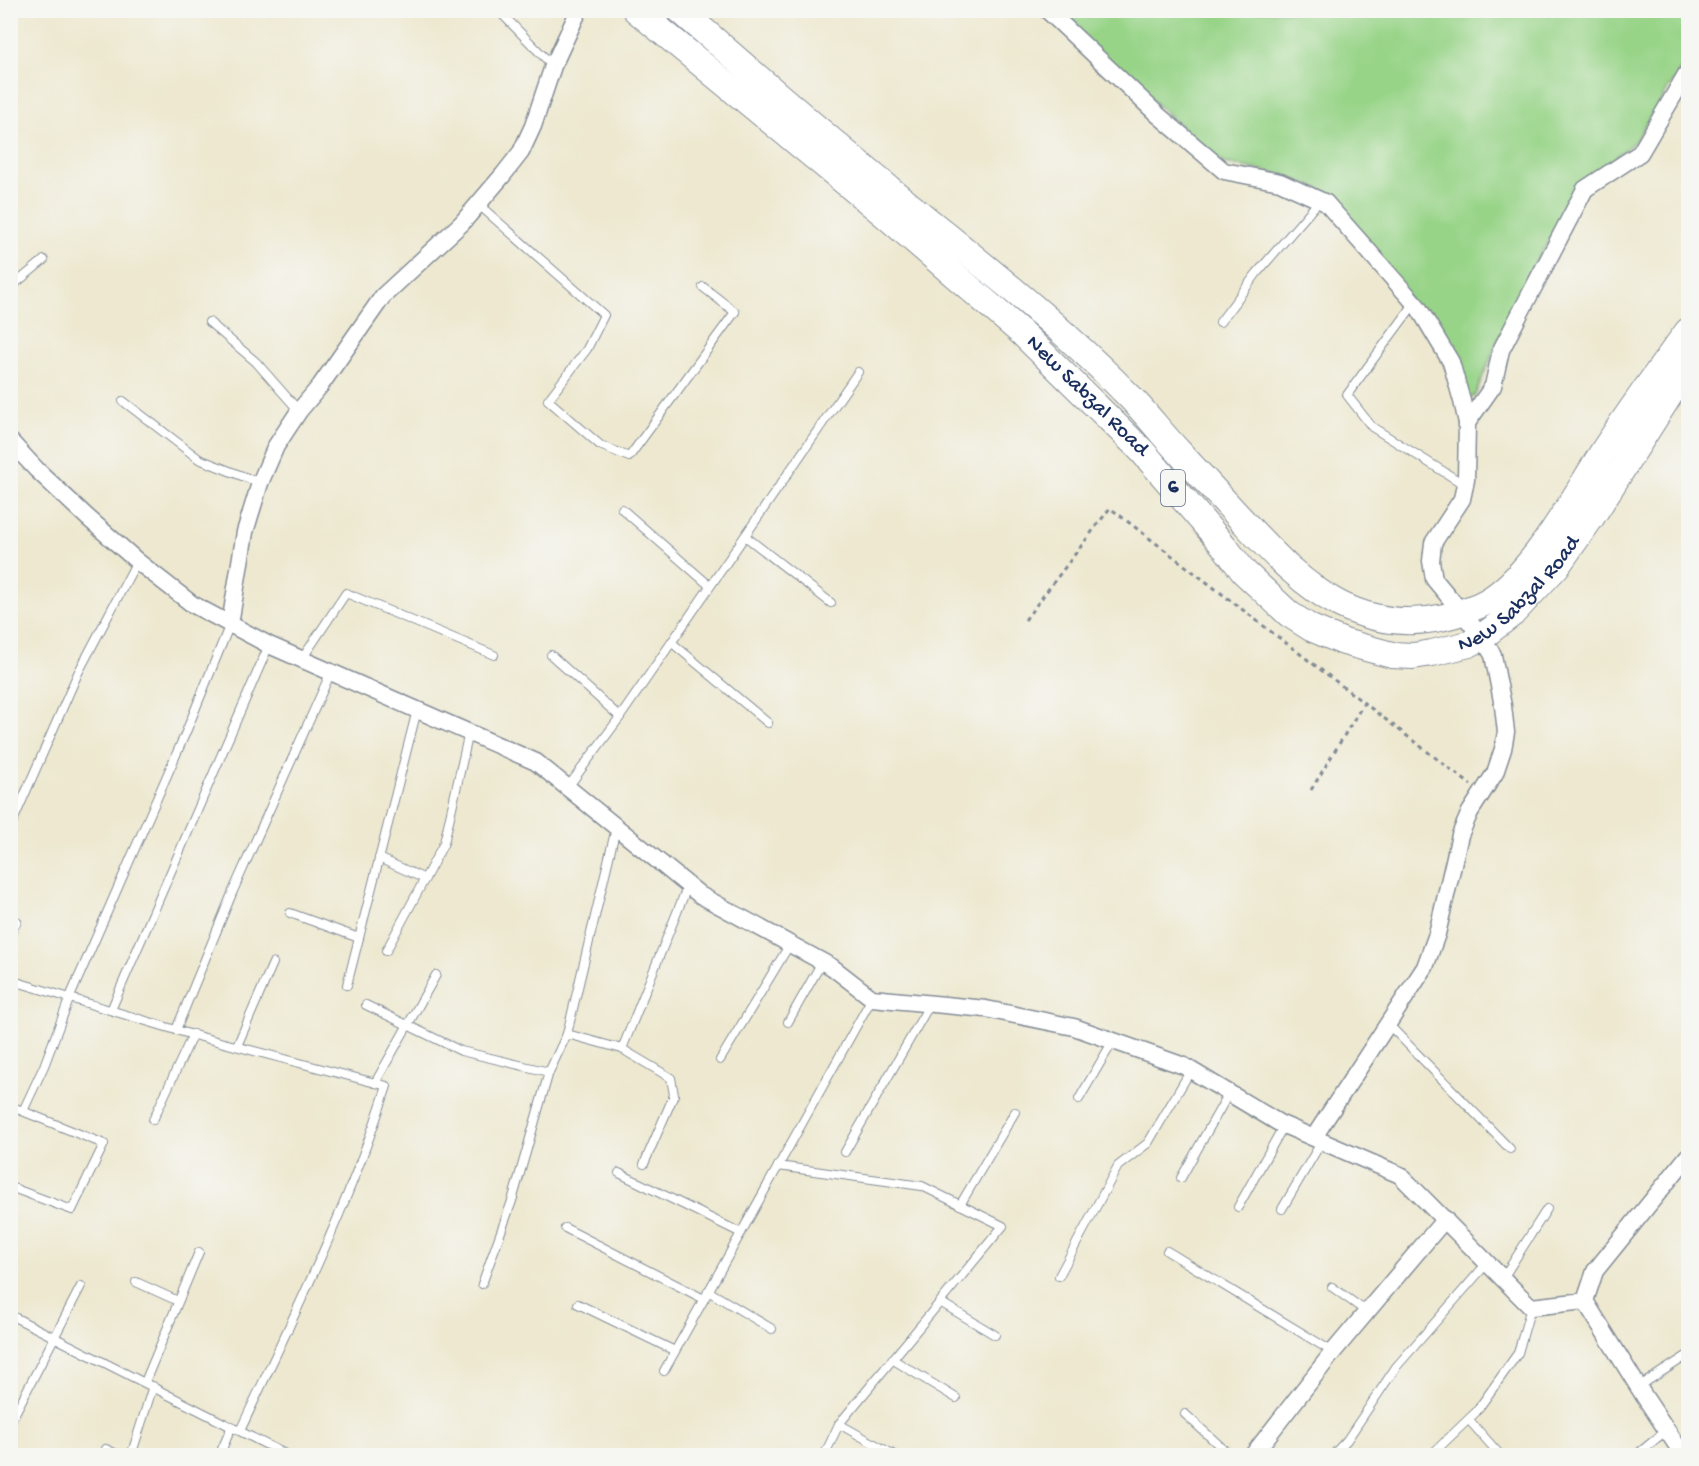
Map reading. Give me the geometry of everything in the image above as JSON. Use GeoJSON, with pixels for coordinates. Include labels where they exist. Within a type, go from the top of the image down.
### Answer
{"type":"FeatureCollection","features":[{"type":"Feature","properties":{"kind":"main road","name":"New Sabzal Road"},"geometry":{"type":"LineString","coordinates":[[636,10],[885,215],[1023,334],[1142,451],[1244,572],[1288,614],[1311,628],[1344,642],[1392,655],[1413,656],[1432,653],[1461,646],[1482,637],[1512,614],[1557,566],[1591,518],[1689,366]]}},
{"type":"Feature","properties":{"kind":"main road","name":"New Sabzal Road"},"geometry":{"type":"LineString","coordinates":[[680,10],[806,121],[1039,311],[1124,390],[1282,563],[1320,593],[1374,619],[1419,620],[1460,613],[1501,593],[1519,574],[1569,509],[1605,449],[1689,331]]}},
{"type":"Feature","properties":{"kind":"street"},"geometry":{"type":"LineString","coordinates":[[230,624],[245,532],[260,483],[276,446],[383,296],[462,223],[521,152],[533,126],[553,66],[579,10]]}},
{"type":"Feature","properties":{"kind":"street"},"geometry":{"type":"LineString","coordinates":[[1047,10],[1158,115],[1224,171],[1281,182],[1326,203],[1414,304],[1450,362],[1462,401],[1467,423],[1465,485],[1462,499],[1433,543],[1431,561],[1434,579],[1482,637],[1493,655],[1506,732],[1503,749],[1495,773],[1470,812],[1460,835],[1437,933],[1425,967],[1387,1024],[1318,1139]]}},
{"type":"Feature","properties":{"kind":"street"},"geometry":{"type":"LineString","coordinates":[[1467,423],[1493,386],[1501,350],[1585,189],[1640,153],[1689,71]]}},
{"type":"Feature","properties":{"kind":"street"},"geometry":{"type":"LineString","coordinates":[[10,441],[37,470],[137,561],[192,604],[302,660],[536,762],[700,895],[822,962],[872,998],[986,1009],[1074,1027],[1191,1070],[1284,1125],[1400,1175],[1531,1307],[1585,1301]]}},
{"type":"Feature","properties":{"kind":"street"},"geometry":{"type":"LineString","coordinates":[[1684,1455],[1638,1387],[1585,1301],[1595,1270],[1689,1156]]}},
{"type":"Feature","properties":{"kind":"street"},"geometry":{"type":"LineString","coordinates":[[1252,1455],[1333,1352],[1445,1219]]}},
{"type":"Feature","properties":{"kind":"lane"},"geometry":{"type":"LineString","coordinates":[[498,10],[553,66]]}},
{"type":"Feature","properties":{"kind":"lane"},"geometry":{"type":"LineString","coordinates":[[1220,322],[1257,273],[1320,200]]}},
{"type":"Feature","properties":{"kind":"lane"},"geometry":{"type":"LineString","coordinates":[[478,204],[604,315],[587,349],[548,400],[600,445],[629,457],[735,312],[703,287]]}},
{"type":"Feature","properties":{"kind":"lane"},"geometry":{"type":"LineString","coordinates":[[10,288],[44,260]]}},
{"type":"Feature","properties":{"kind":"lane"},"geometry":{"type":"LineString","coordinates":[[1414,304],[1347,395],[1372,427],[1465,485]]}},
{"type":"Feature","properties":{"kind":"lane"},"geometry":{"type":"LineString","coordinates":[[208,322],[256,362],[299,411]]}},
{"type":"Feature","properties":{"kind":"lane"},"geometry":{"type":"LineString","coordinates":[[568,787],[620,717],[858,372]]}},
{"type":"Feature","properties":{"kind":"lane"},"geometry":{"type":"LineString","coordinates":[[123,401],[200,459],[260,483]]}},
{"type":"Feature","properties":{"kind":"lane"},"geometry":{"type":"LineString","coordinates":[[622,509],[710,586]]}},
{"type":"Feature","properties":{"kind":"lane"},"geometry":{"type":"LineString","coordinates":[[745,536],[831,603]]}},
{"type":"Feature","properties":{"kind":"lane"},"geometry":{"type":"LineString","coordinates":[[10,828],[78,673],[137,561]]}},
{"type":"Feature","properties":{"kind":"lane"},"geometry":{"type":"LineString","coordinates":[[302,660],[346,593],[494,655]]}},
{"type":"Feature","properties":{"kind":"lane"},"geometry":{"type":"LineString","coordinates":[[24,1111],[230,624]]}},
{"type":"Feature","properties":{"kind":"lane"},"geometry":{"type":"LineString","coordinates":[[671,642],[768,723]]}},
{"type":"Feature","properties":{"kind":"lane"},"geometry":{"type":"LineString","coordinates":[[111,1010],[270,645]]}},
{"type":"Feature","properties":{"kind":"lane"},"geometry":{"type":"LineString","coordinates":[[551,655],[620,717]]}},
{"type":"Feature","properties":{"kind":"lane"},"geometry":{"type":"LineString","coordinates":[[176,1030],[233,891],[331,672]]}},
{"type":"Feature","properties":{"kind":"lane"},"geometry":{"type":"LineString","coordinates":[[347,985],[417,710]]}},
{"type":"Feature","properties":{"kind":"lane"},"geometry":{"type":"LineString","coordinates":[[386,951],[444,843],[469,732]]}},
{"type":"Feature","properties":{"kind":"lane"},"geometry":{"type":"LineString","coordinates":[[482,1284],[512,1201],[549,1072],[567,1034],[616,826]]}},
{"type":"Feature","properties":{"kind":"lane"},"geometry":{"type":"LineString","coordinates":[[379,858],[424,879]]}},
{"type":"Feature","properties":{"kind":"lane"},"geometry":{"type":"LineString","coordinates":[[622,1049],[688,884]]}},
{"type":"Feature","properties":{"kind":"lane"},"geometry":{"type":"LineString","coordinates":[[290,913],[359,938]]}},
{"type":"Feature","properties":{"kind":"lane"},"geometry":{"type":"LineString","coordinates":[[10,917],[17,921],[10,935]]}},
{"type":"Feature","properties":{"kind":"lane"},"geometry":{"type":"LineString","coordinates":[[720,1060],[790,944]]}},
{"type":"Feature","properties":{"kind":"lane"},"geometry":{"type":"LineString","coordinates":[[788,1022],[822,962]]}},
{"type":"Feature","properties":{"kind":"lane"},"geometry":{"type":"LineString","coordinates":[[237,1046],[273,963]]}},
{"type":"Feature","properties":{"kind":"lane"},"geometry":{"type":"LineString","coordinates":[[375,1083],[436,975]]}},
{"type":"Feature","properties":{"kind":"lane"},"geometry":{"type":"LineString","coordinates":[[10,980],[176,1030],[387,1086],[369,1145],[298,1309],[236,1429],[219,1455]]}},
{"type":"Feature","properties":{"kind":"lane"},"geometry":{"type":"LineString","coordinates":[[664,1371],[872,998]]}},
{"type":"Feature","properties":{"kind":"lane"},"geometry":{"type":"LineString","coordinates":[[845,1152],[930,1004]]}},
{"type":"Feature","properties":{"kind":"lane"},"geometry":{"type":"LineString","coordinates":[[366,1005],[461,1051],[549,1072]]}},
{"type":"Feature","properties":{"kind":"lane"},"geometry":{"type":"LineString","coordinates":[[1387,1024],[1510,1149]]}},
{"type":"Feature","properties":{"kind":"lane"},"geometry":{"type":"LineString","coordinates":[[153,1120],[193,1034]]}},
{"type":"Feature","properties":{"kind":"lane"},"geometry":{"type":"LineString","coordinates":[[567,1034],[622,1049],[671,1078],[674,1095],[644,1164]]}},
{"type":"Feature","properties":{"kind":"lane"},"geometry":{"type":"LineString","coordinates":[[1079,1099],[1113,1041]]}},
{"type":"Feature","properties":{"kind":"lane"},"geometry":{"type":"LineString","coordinates":[[1059,1276],[1118,1166],[1148,1143],[1191,1070]]}},
{"type":"Feature","properties":{"kind":"lane"},"geometry":{"type":"LineString","coordinates":[[1181,1178],[1229,1093]]}},
{"type":"Feature","properties":{"kind":"lane"},"geometry":{"type":"LineString","coordinates":[[10,1106],[104,1144],[72,1210],[10,1187]]}},
{"type":"Feature","properties":{"kind":"lane"},"geometry":{"type":"LineString","coordinates":[[960,1205],[1015,1112]]}},
{"type":"Feature","properties":{"kind":"lane"},"geometry":{"type":"LineString","coordinates":[[1238,1208],[1284,1125]]}},
{"type":"Feature","properties":{"kind":"lane"},"geometry":{"type":"LineString","coordinates":[[1282,1209],[1318,1139]]}},
{"type":"Feature","properties":{"kind":"lane"},"geometry":{"type":"LineString","coordinates":[[778,1166],[922,1186],[1003,1226],[839,1424],[824,1455]]}},
{"type":"Feature","properties":{"kind":"lane"},"geometry":{"type":"LineString","coordinates":[[619,1173],[741,1233]]}},
{"type":"Feature","properties":{"kind":"lane"},"geometry":{"type":"LineString","coordinates":[[1503,1278],[1547,1209]]}},
{"type":"Feature","properties":{"kind":"lane"},"geometry":{"type":"LineString","coordinates":[[565,1228],[772,1329]]}},
{"type":"Feature","properties":{"kind":"lane"},"geometry":{"type":"LineString","coordinates":[[1167,1251],[1333,1352]]}},
{"type":"Feature","properties":{"kind":"lane"},"geometry":{"type":"LineString","coordinates":[[145,1382],[199,1252]]}},
{"type":"Feature","properties":{"kind":"lane"},"geometry":{"type":"LineString","coordinates":[[1332,1455],[1347,1440],[1396,1367],[1488,1262]]}},
{"type":"Feature","properties":{"kind":"lane"},"geometry":{"type":"LineString","coordinates":[[136,1282],[178,1300]]}},
{"type":"Feature","properties":{"kind":"lane"},"geometry":{"type":"LineString","coordinates":[[10,1423],[81,1286]]}},
{"type":"Feature","properties":{"kind":"lane"},"geometry":{"type":"LineString","coordinates":[[1332,1287],[1367,1312]]}},
{"type":"Feature","properties":{"kind":"lane"},"geometry":{"type":"LineString","coordinates":[[940,1302],[994,1335]]}},
{"type":"Feature","properties":{"kind":"lane"},"geometry":{"type":"LineString","coordinates":[[578,1304],[675,1351]]}},
{"type":"Feature","properties":{"kind":"lane"},"geometry":{"type":"LineString","coordinates":[[1430,1455],[1476,1413],[1518,1353],[1531,1307]]}},
{"type":"Feature","properties":{"kind":"lane"},"geometry":{"type":"LineString","coordinates":[[10,1315],[54,1335],[236,1429],[273,1452],[289,1455]]}},
{"type":"Feature","properties":{"kind":"lane"},"geometry":{"type":"LineString","coordinates":[[1638,1387],[1689,1355]]}},
{"type":"Feature","properties":{"kind":"lane"},"geometry":{"type":"LineString","coordinates":[[892,1359],[956,1398]]}},
{"type":"Feature","properties":{"kind":"lane"},"geometry":{"type":"LineString","coordinates":[[131,1455],[153,1386]]}},
{"type":"Feature","properties":{"kind":"lane"},"geometry":{"type":"LineString","coordinates":[[1185,1414],[1231,1455]]}},
{"type":"Feature","properties":{"kind":"lane"},"geometry":{"type":"LineString","coordinates":[[1469,1420],[1501,1455]]}},
{"type":"Feature","properties":{"kind":"lane"},"geometry":{"type":"LineString","coordinates":[[839,1424],[896,1455]]}},
{"type":"Feature","properties":{"kind":"lane"},"geometry":{"type":"LineString","coordinates":[[1635,1455],[1667,1430]]}},
{"type":"Feature","properties":{"kind":"lane"},"geometry":{"type":"LineString","coordinates":[[102,1455],[106,1449],[121,1455]]}},
{"type":"Feature","properties":{"kind":"path"},"geometry":{"type":"LineString","coordinates":[[1025,620],[1110,508],[1482,794]]}},
{"type":"Feature","properties":{"kind":"path"},"geometry":{"type":"LineString","coordinates":[[1311,790],[1364,703]]}},
{"type":"Feature","properties":{"kind":"green space"},"geometry":{"type":"Polygon","coordinates":[[[1055,11],[1688,11],[1688,58],[1635,141],[1582,185],[1521,287],[1475,395],[1466,403],[1457,364],[1345,212],[1324,191],[1279,174],[1220,162],[1055,11]]]}}]}
